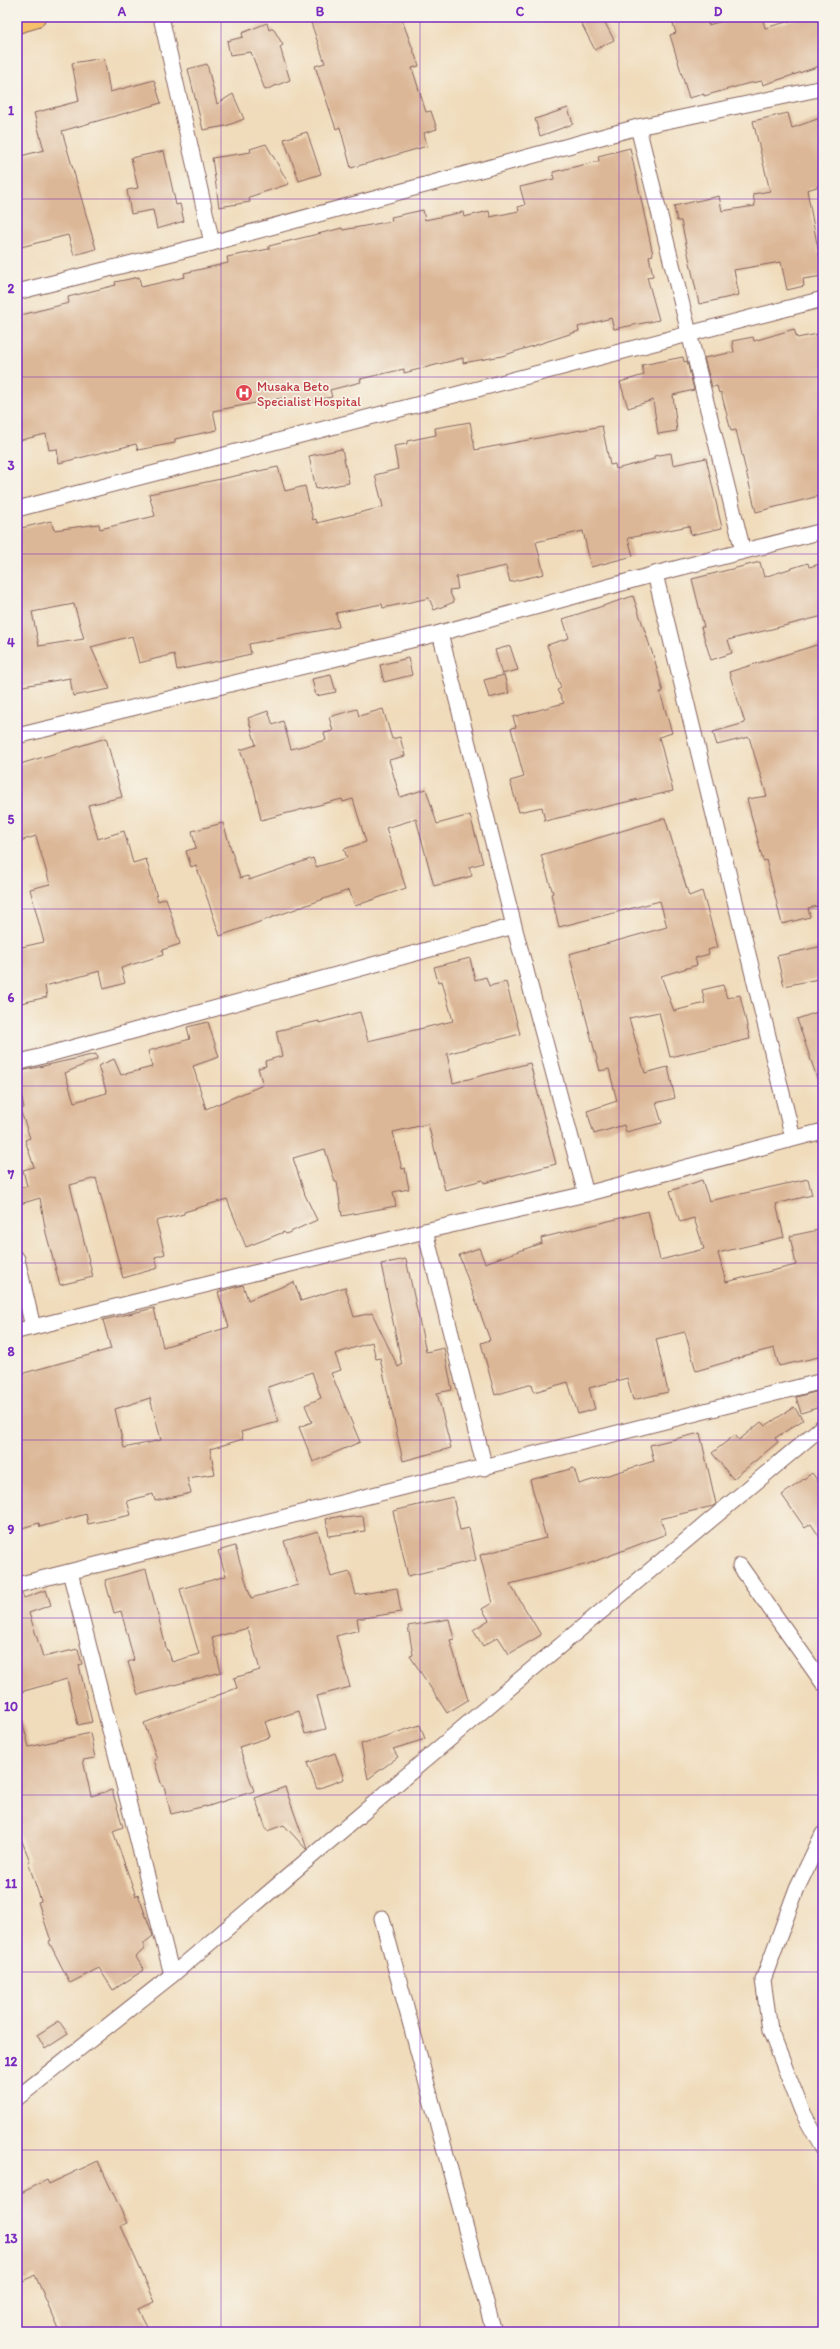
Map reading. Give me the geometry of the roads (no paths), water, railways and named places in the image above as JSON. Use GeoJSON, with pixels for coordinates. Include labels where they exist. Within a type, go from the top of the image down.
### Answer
{"type":"FeatureCollection","features":[{"type":"Feature","properties":{"kind":"highway"},"geometry":{"type":"LineString","coordinates":[[17,22],[34,17]]}},
{"type":"Feature","properties":{"kind":"street"},"geometry":{"type":"LineString","coordinates":[[161,17],[212,243]]}},
{"type":"Feature","properties":{"kind":"street"},"geometry":{"type":"LineString","coordinates":[[17,292],[212,243],[638,128],[823,88]]}},
{"type":"Feature","properties":{"kind":"street"},"geometry":{"type":"LineString","coordinates":[[638,128],[690,332],[743,551]]}},
{"type":"Feature","properties":{"kind":"street"},"geometry":{"type":"LineString","coordinates":[[17,509],[690,332],[823,299]]}},
{"type":"Feature","properties":{"kind":"street"},"geometry":{"type":"LineString","coordinates":[[17,736],[440,633],[823,530]]}},
{"type":"Feature","properties":{"kind":"street"},"geometry":{"type":"LineString","coordinates":[[655,574],[793,1138]]}},
{"type":"Feature","properties":{"kind":"street"},"geometry":{"type":"LineString","coordinates":[[440,633],[514,926],[586,1194]]}},
{"type":"Feature","properties":{"kind":"street"},"geometry":{"type":"LineString","coordinates":[[17,1063],[514,926]]}},
{"type":"Feature","properties":{"kind":"street"},"geometry":{"type":"LineString","coordinates":[[17,1331],[425,1231],[586,1194],[823,1131]]}},
{"type":"Feature","properties":{"kind":"street"},"geometry":{"type":"LineString","coordinates":[[425,1231],[485,1468]]}},
{"type":"Feature","properties":{"kind":"street"},"geometry":{"type":"LineString","coordinates":[[17,1259],[33,1327]]}},
{"type":"Feature","properties":{"kind":"street"},"geometry":{"type":"LineString","coordinates":[[17,1585],[485,1468],[823,1381]]}},
{"type":"Feature","properties":{"kind":"street"},"geometry":{"type":"LineString","coordinates":[[17,2098],[172,1975],[506,1691],[823,1426]]}},
{"type":"Feature","properties":{"kind":"street"},"geometry":{"type":"LineString","coordinates":[[740,1566],[823,1683]]}},
{"type":"Feature","properties":{"kind":"street"},"geometry":{"type":"LineString","coordinates":[[70,1572],[172,1975]]}},
{"type":"Feature","properties":{"kind":"street"},"geometry":{"type":"LineString","coordinates":[[823,1834],[797,1888],[763,1980],[770,2030],[802,2111],[823,2149]]}},
{"type":"Feature","properties":{"kind":"street"},"geometry":{"type":"LineString","coordinates":[[382,1918],[494,2332]]}},
{"type":"Feature","properties":{"kind":"place","name":"Musaka Beto Specialist Hospital"},"geometry":{"type":"Point","coordinates":[244,393]}}]}
